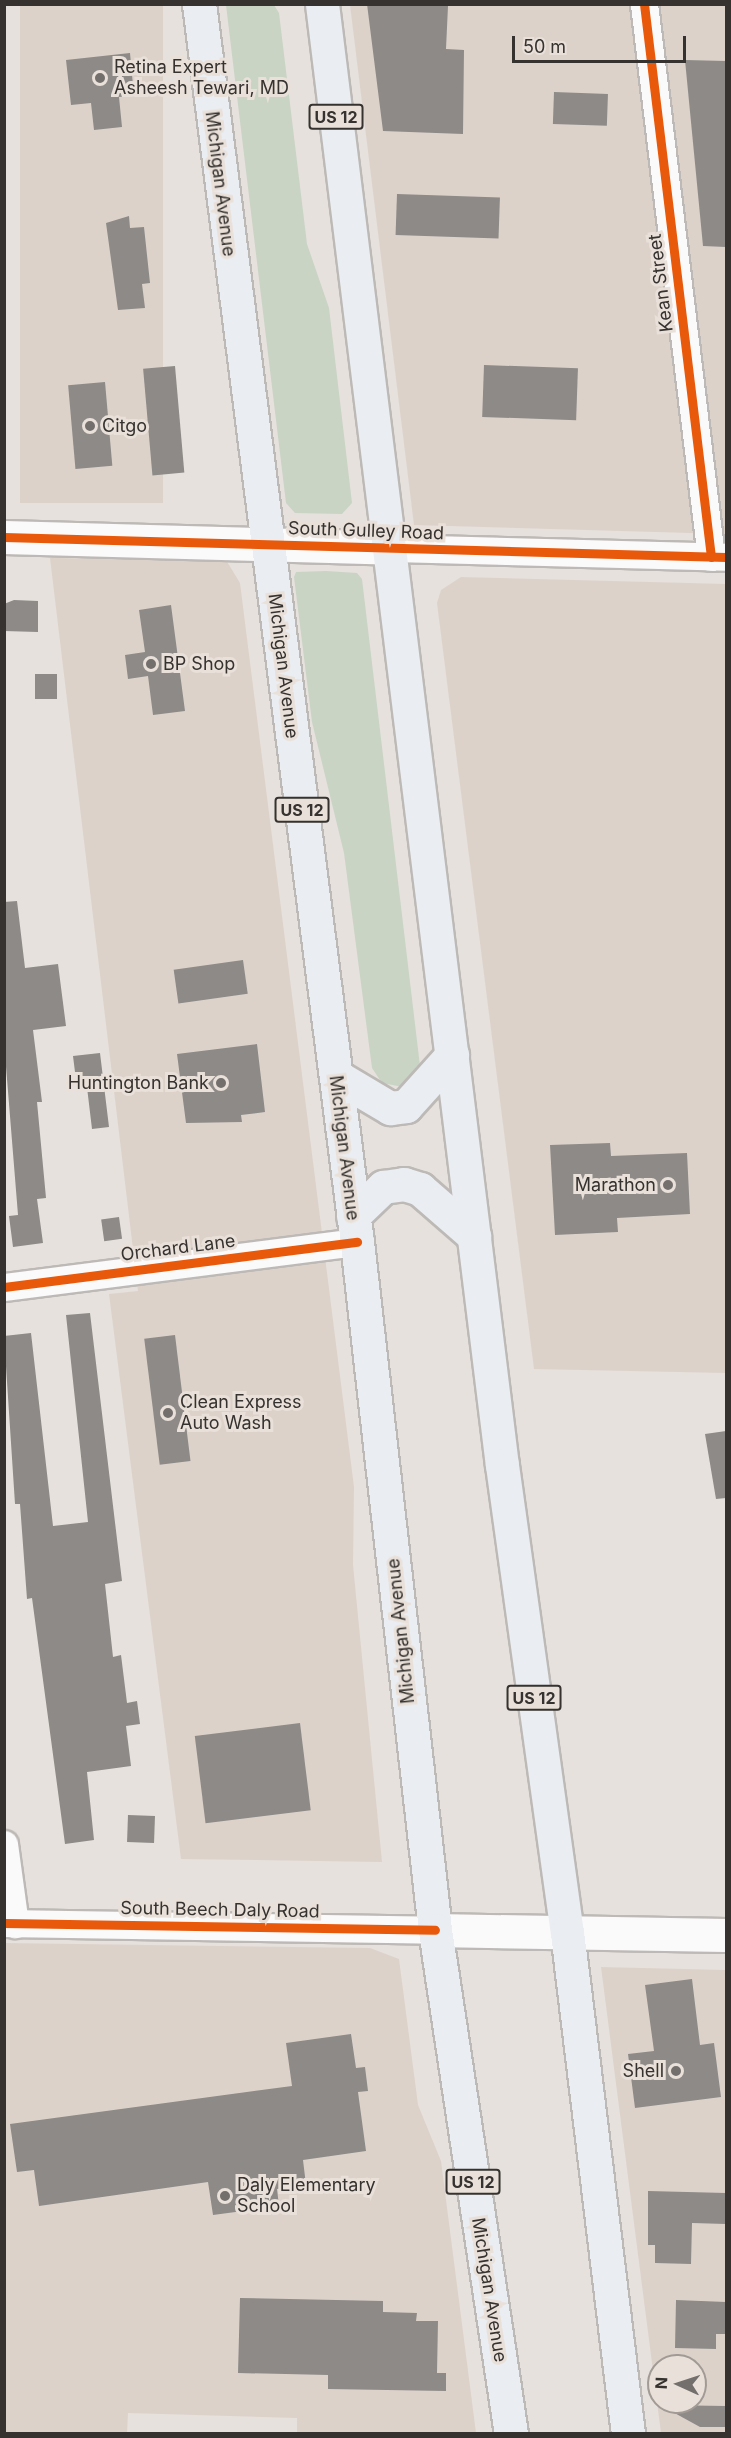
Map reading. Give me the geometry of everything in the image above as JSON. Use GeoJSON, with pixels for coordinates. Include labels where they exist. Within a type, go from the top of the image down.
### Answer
{"type":"FeatureCollection","features":[{"type":"Feature","properties":{"kind":"main road","name":"Michigan Avenue"},"geometry":{"type":"LineString","coordinates":[[201,8],[355,1229],[435,1930],[511,2433]]}},
{"type":"Feature","properties":{"kind":"main road","name":"US 12"},"geometry":{"type":"LineString","coordinates":[[319,8],[393,548],[474,1236],[567,1932],[628,2433]]}},
{"type":"Feature","properties":{"kind":"main road"},"geometry":{"type":"LineString","coordinates":[[336,1076],[390,1108],[406,1106],[452,1056]]}},
{"type":"Feature","properties":{"kind":"main road"},"geometry":{"type":"LineString","coordinates":[[355,1229],[383,1187],[404,1184],[420,1189],[474,1236]]}},
{"type":"Feature","properties":{"kind":"street","name":"Kean Street"},"geometry":{"type":"LineString","coordinates":[[644,4],[719,557]]}},
{"type":"Feature","properties":{"kind":"street","name":"South Gulley Road"},"geometry":{"type":"LineString","coordinates":[[4,537],[719,557]]}},
{"type":"Feature","properties":{"kind":"street","name":"Orchard Lane"},"geometry":{"type":"LineString","coordinates":[[4,1287],[355,1229]]}},
{"type":"Feature","properties":{"kind":"street"},"geometry":{"type":"LineString","coordinates":[[4,1844],[10,1923]]}},
{"type":"Feature","properties":{"kind":"street","name":"South Beech Daly Road"},"geometry":{"type":"LineString","coordinates":[[10,1923],[726,1935]]}},
{"type":"Feature","properties":{"kind":"shaded area"},"geometry":{"type":"Polygon","coordinates":[[[20,5],[163,5],[163,503],[20,503],[20,5]]]}},
{"type":"Feature","properties":{"kind":"shaded area"},"geometry":{"type":"Polygon","coordinates":[[[350,5],[726,5],[726,534],[414,525],[350,5]]]}},
{"type":"Feature","properties":{"kind":"shaded area"},"geometry":{"type":"Polygon","coordinates":[[[50,558],[226,560],[240,583],[354,1487],[353,1565],[382,1862],[181,1859],[109,1294],[138,1291],[50,558]]]}},
{"type":"Feature","properties":{"kind":"shaded area"},"geometry":{"type":"Polygon","coordinates":[[[461,577],[726,584],[726,1373],[534,1369],[437,603],[441,590],[461,577]]]}},
{"type":"Feature","properties":{"kind":"shaded area","name":"Daly Elementary School"},"geometry":{"type":"Polygon","coordinates":[[[5,1943],[370,1948],[399,1959],[418,2105],[441,2161],[476,2433],[297,2433],[297,2418],[128,2413],[127,2433],[5,2434],[5,1943]]]}},
{"type":"Feature","properties":{"kind":"shaded area"},"geometry":{"type":"Polygon","coordinates":[[[601,1967],[726,1970],[726,2433],[661,2433],[659,2414],[707,2414],[707,2354],[651,2354],[601,1967]]]}},
{"type":"Feature","properties":{"kind":"green space"},"geometry":{"type":"Polygon","coordinates":[[[226,5],[274,5],[279,13],[307,244],[329,308],[352,503],[342,514],[295,513],[286,503],[226,5]]]}},
{"type":"Feature","properties":{"kind":"green space"},"geometry":{"type":"Polygon","coordinates":[[[296,572],[357,573],[362,579],[420,1066],[403,1087],[382,1083],[372,1068],[344,853],[312,722],[294,577],[296,572]]]}},
{"type":"Feature","properties":{"kind":"building"},"geometry":{"type":"Polygon","coordinates":[[[367,4],[448,6],[446,49],[464,50],[463,134],[383,131],[367,4]]]}},
{"type":"Feature","properties":{"kind":"building","name":"Retina Expert Asheesh Tewari, MD"},"geometry":{"type":"Polygon","coordinates":[[[130,53],[134,96],[119,97],[122,127],[94,130],[91,103],[71,105],[66,60],[130,53]]]}},
{"type":"Feature","properties":{"kind":"building"},"geometry":{"type":"Polygon","coordinates":[[[685,60],[726,61],[726,247],[703,246],[685,60]]]}},
{"type":"Feature","properties":{"kind":"building"},"geometry":{"type":"Polygon","coordinates":[[[554,92],[608,94],[607,126],[553,124],[554,92]]]}},
{"type":"Feature","properties":{"kind":"building"},"geometry":{"type":"Polygon","coordinates":[[[397,194],[500,198],[499,239],[396,235],[397,194]]]}},
{"type":"Feature","properties":{"kind":"building"},"geometry":{"type":"Polygon","coordinates":[[[129,216],[130,228],[144,227],[150,283],[142,284],[145,308],[118,310],[106,223],[129,216]]]}},
{"type":"Feature","properties":{"kind":"building"},"geometry":{"type":"Polygon","coordinates":[[[484,365],[578,368],[576,420],[482,417],[484,365]]]}},
{"type":"Feature","properties":{"kind":"building"},"geometry":{"type":"Polygon","coordinates":[[[175,366],[184,473],[152,475],[143,369],[175,366]]]}},
{"type":"Feature","properties":{"kind":"building","name":"Citgo"},"geometry":{"type":"Polygon","coordinates":[[[105,382],[112,466],[75,469],[68,385],[105,382]]]}},
{"type":"Feature","properties":{"kind":"building"},"geometry":{"type":"Polygon","coordinates":[[[14,600],[38,601],[38,632],[4,631],[4,604],[14,600]]]}},
{"type":"Feature","properties":{"kind":"building"},"geometry":{"type":"Polygon","coordinates":[[[171,605],[185,711],[153,715],[148,676],[128,679],[125,655],[145,652],[139,610],[171,605]]]}},
{"type":"Feature","properties":{"kind":"building"},"geometry":{"type":"Polygon","coordinates":[[[35,674],[57,674],[57,699],[35,699],[35,674]]]}},
{"type":"Feature","properties":{"kind":"building"},"geometry":{"type":"Polygon","coordinates":[[[17,901],[25,968],[58,964],[66,1026],[33,1030],[42,1102],[37,1102],[46,1198],[37,1199],[43,1243],[13,1247],[9,1216],[18,1215],[4,1042],[4,902],[17,901]]]}},
{"type":"Feature","properties":{"kind":"building"},"geometry":{"type":"Polygon","coordinates":[[[243,960],[248,994],[178,1003],[174,970],[243,960]]]}},
{"type":"Feature","properties":{"kind":"building","name":"Huntington Bank"},"geometry":{"type":"Polygon","coordinates":[[[257,1044],[265,1112],[241,1115],[242,1122],[186,1123],[177,1054],[257,1044]]]}},
{"type":"Feature","properties":{"kind":"building"},"geometry":{"type":"Polygon","coordinates":[[[100,1053],[109,1127],[92,1129],[86,1079],[76,1080],[73,1056],[100,1053]]]}},
{"type":"Feature","properties":{"kind":"building"},"geometry":{"type":"Polygon","coordinates":[[[610,1143],[611,1156],[687,1153],[690,1214],[617,1218],[618,1232],[555,1235],[550,1145],[610,1143]]]}},
{"type":"Feature","properties":{"kind":"building"},"geometry":{"type":"Polygon","coordinates":[[[119,1217],[122,1239],[104,1241],[101,1220],[119,1217]]]}},
{"type":"Feature","properties":{"kind":"building"},"geometry":{"type":"Polygon","coordinates":[[[90,1313],[122,1581],[105,1584],[113,1657],[121,1655],[127,1703],[137,1701],[140,1724],[126,1726],[131,1766],[87,1772],[94,1840],[65,1844],[32,1598],[27,1599],[20,1504],[15,1504],[4,1336],[31,1333],[53,1526],[88,1522],[66,1315],[90,1313]]]}},
{"type":"Feature","properties":{"kind":"building","name":"Clean Express Auto Wash"},"geometry":{"type":"Polygon","coordinates":[[[175,1335],[190,1461],[160,1465],[144,1339],[175,1335]]]}},
{"type":"Feature","properties":{"kind":"building"},"geometry":{"type":"Polygon","coordinates":[[[726,1431],[726,1498],[716,1499],[705,1434],[726,1431]]]}},
{"type":"Feature","properties":{"kind":"building"},"geometry":{"type":"Polygon","coordinates":[[[300,1723],[311,1810],[206,1823],[195,1736],[300,1723]]]}},
{"type":"Feature","properties":{"kind":"building"},"geometry":{"type":"Polygon","coordinates":[[[128,1815],[155,1816],[154,1843],[127,1842],[128,1815]]]}},
{"type":"Feature","properties":{"kind":"building"},"geometry":{"type":"Polygon","coordinates":[[[692,1979],[700,2045],[714,2043],[721,2097],[635,2108],[628,2054],[654,2051],[645,1985],[692,1979]]]}},
{"type":"Feature","properties":{"kind":"building"},"geometry":{"type":"Polygon","coordinates":[[[351,2034],[356,2068],[365,2067],[368,2091],[358,2092],[366,2151],[303,2160],[306,2185],[277,2189],[279,2206],[213,2215],[208,2182],[39,2206],[34,2170],[17,2172],[10,2124],[292,2086],[286,2043],[351,2034]]]}},
{"type":"Feature","properties":{"kind":"building"},"geometry":{"type":"Polygon","coordinates":[[[648,2191],[726,2193],[726,2224],[692,2223],[691,2264],[655,2263],[655,2245],[648,2245],[648,2191]]]}},
{"type":"Feature","properties":{"kind":"building"},"geometry":{"type":"Polygon","coordinates":[[[240,2298],[383,2301],[383,2312],[417,2313],[416,2321],[438,2321],[437,2373],[446,2373],[446,2391],[328,2389],[328,2375],[238,2373],[240,2298]]]}},
{"type":"Feature","properties":{"kind":"building"},"geometry":{"type":"Polygon","coordinates":[[[676,2300],[726,2302],[726,2334],[716,2334],[716,2349],[675,2348],[676,2300]]]}},
{"type":"Feature","properties":{"kind":"building"},"geometry":{"type":"Polygon","coordinates":[[[707,2406],[726,2406],[726,2427],[700,2427],[676,2414],[707,2414],[707,2406]]]}},
{"type":"Feature","properties":{"kind":"cycle path"},"geometry":{"type":"LineString","coordinates":[[644,4],[711,557]]}},
{"type":"Feature","properties":{"kind":"cycle path"},"geometry":{"type":"LineString","coordinates":[[4,537],[726,557]]}},
{"type":"Feature","properties":{"kind":"cycle path"},"geometry":{"type":"LineString","coordinates":[[4,1287],[357,1242]]}},
{"type":"Feature","properties":{"kind":"cycle path"},"geometry":{"type":"LineString","coordinates":[[4,1923],[435,1930]]}},
{"type":"Feature","properties":{"kind":"place","name":"Retina Expert Asheesh Tewari, MD"},"geometry":{"type":"Point","coordinates":[100,78]}},
{"type":"Feature","properties":{"kind":"place","name":"Citgo"},"geometry":{"type":"Point","coordinates":[90,426]}},
{"type":"Feature","properties":{"kind":"place","name":"BP Shop"},"geometry":{"type":"Point","coordinates":[151,664]}},
{"type":"Feature","properties":{"kind":"place","name":"Huntington Bank"},"geometry":{"type":"Point","coordinates":[221,1083]}},
{"type":"Feature","properties":{"kind":"place","name":"Marathon"},"geometry":{"type":"Point","coordinates":[668,1185]}},
{"type":"Feature","properties":{"kind":"place","name":"Clean Express Auto Wash"},"geometry":{"type":"Point","coordinates":[168,1413]}},
{"type":"Feature","properties":{"kind":"place","name":"Shell"},"geometry":{"type":"Point","coordinates":[676,2071]}},
{"type":"Feature","properties":{"kind":"place","name":"Daly Elementary School"},"geometry":{"type":"Point","coordinates":[225,2196]}}]}
